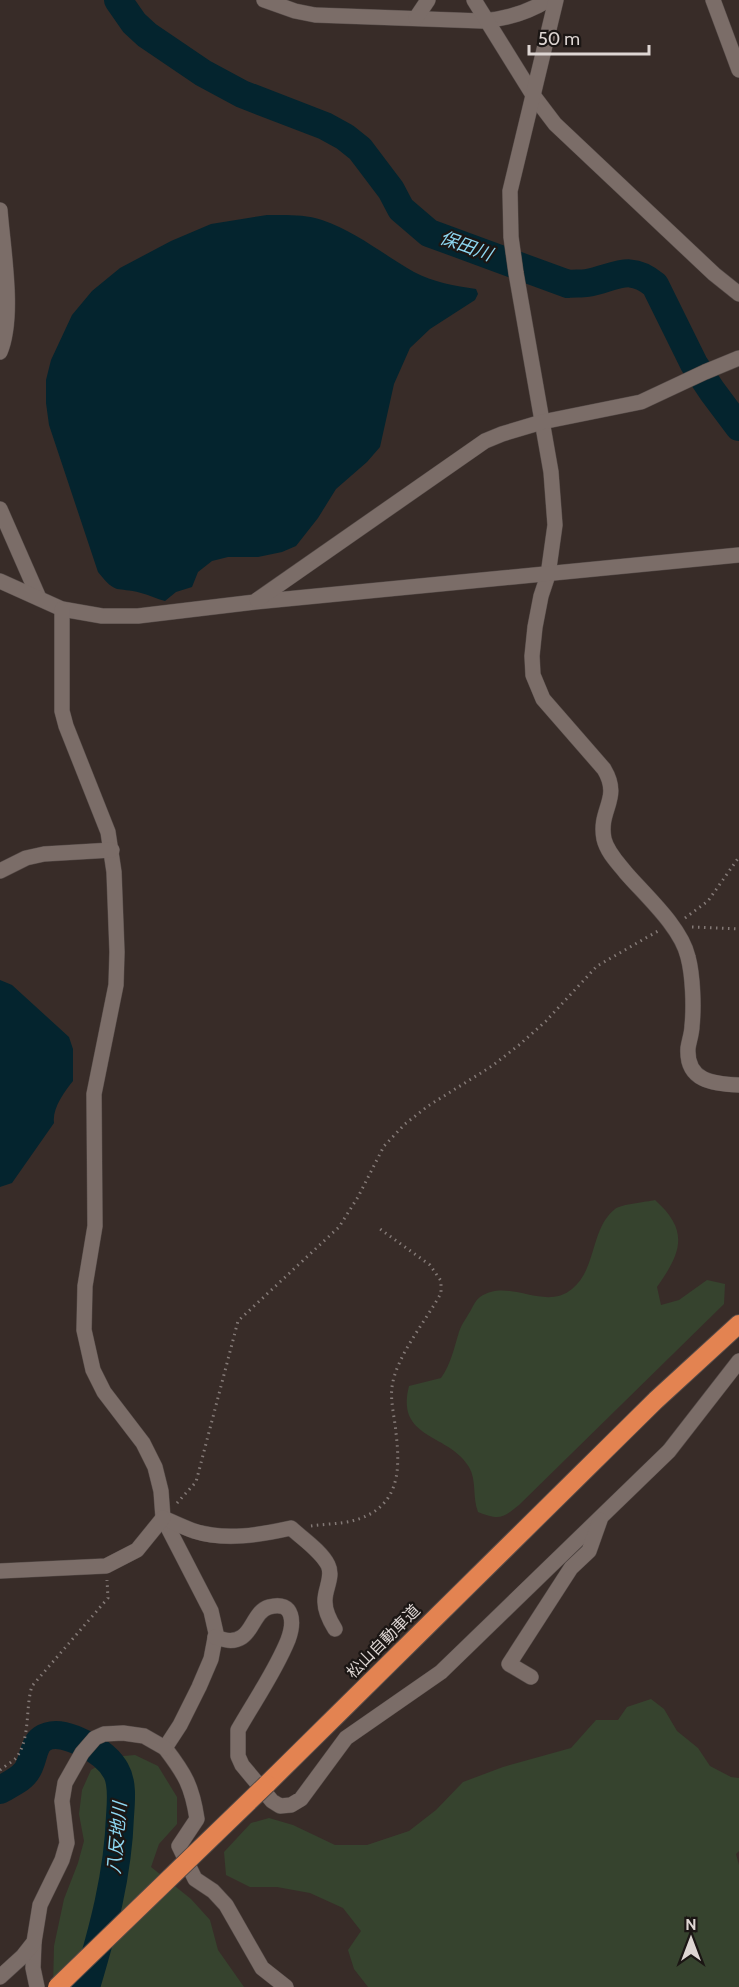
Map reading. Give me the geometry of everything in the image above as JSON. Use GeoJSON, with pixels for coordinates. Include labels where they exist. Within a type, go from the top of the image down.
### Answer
{"type":"FeatureCollection","features":[{"type":"Feature","properties":{"kind":"highway","name":"松山自動車道"},"geometry":{"type":"LineString","coordinates":[[57,1987],[267,1784],[597,1457],[739,1323]]}},
{"type":"Feature","properties":{"kind":"street"},"geometry":{"type":"LineString","coordinates":[[264,0],[295,11],[315,15],[488,21],[518,15],[548,0]]}},
{"type":"Feature","properties":{"kind":"street"},"geometry":{"type":"LineString","coordinates":[[416,18],[428,0]]}},
{"type":"Feature","properties":{"kind":"street"},"geometry":{"type":"LineString","coordinates":[[474,0],[532,95],[555,124],[714,274],[739,294]]}},
{"type":"Feature","properties":{"kind":"street"},"geometry":{"type":"LineString","coordinates":[[556,0],[510,191],[511,237],[554,501],[555,525],[548,575],[535,627],[533,675],[543,699],[604,769],[610,779],[611,798],[604,814],[603,826],[604,840],[609,850],[672,926],[683,943],[688,958],[693,1022],[688,1047],[689,1061],[694,1073],[702,1079],[716,1083],[739,1085]]}},
{"type":"Feature","properties":{"kind":"street"},"geometry":{"type":"LineString","coordinates":[[713,0],[739,70]]}},
{"type":"Feature","properties":{"kind":"street"},"geometry":{"type":"LineString","coordinates":[[0,210],[8,318],[5,339],[0,352]]}},
{"type":"Feature","properties":{"kind":"street"},"geometry":{"type":"LineString","coordinates":[[255,602],[485,441],[542,422],[641,402],[739,358]]}},
{"type":"Feature","properties":{"kind":"street"},"geometry":{"type":"LineString","coordinates":[[0,509],[39,598]]}},
{"type":"Feature","properties":{"kind":"street"},"geometry":{"type":"LineString","coordinates":[[0,581],[62,609],[102,616],[138,616],[255,602],[739,555]]}},
{"type":"Feature","properties":{"kind":"street"},"geometry":{"type":"LineString","coordinates":[[62,609],[62,711],[75,749],[104,817],[112,850],[117,952],[116,985],[94,1094],[95,1226],[85,1286],[84,1330],[93,1370],[104,1392],[143,1443],[155,1467],[161,1491],[163,1518],[211,1611],[215,1637],[211,1659],[199,1687],[180,1725],[165,1748]]}},
{"type":"Feature","properties":{"kind":"street"},"geometry":{"type":"LineString","coordinates":[[0,872],[26,858],[44,854],[112,850]]}},
{"type":"Feature","properties":{"kind":"street"},"geometry":{"type":"LineString","coordinates":[[215,1637],[228,1641],[239,1639],[245,1635],[263,1609],[272,1606],[289,1611],[292,1618],[289,1636],[281,1656],[238,1730],[237,1743],[238,1756],[242,1765],[272,1801],[279,1806],[291,1805],[309,1790],[346,1738],[441,1672],[669,1450],[739,1361]]}},
{"type":"Feature","properties":{"kind":"street"},"geometry":{"type":"LineString","coordinates":[[531,1677],[509,1664],[571,1568],[589,1551],[602,1515]]}},
{"type":"Feature","properties":{"kind":"street"},"geometry":{"type":"LineString","coordinates":[[163,1518],[194,1531],[215,1535],[261,1536],[291,1528],[324,1559],[329,1567],[330,1577],[324,1601],[335,1629]]}},
{"type":"Feature","properties":{"kind":"street"},"geometry":{"type":"LineString","coordinates":[[0,1570],[106,1566],[137,1550],[163,1518]]}},
{"type":"Feature","properties":{"kind":"street"},"geometry":{"type":"LineString","coordinates":[[37,1987],[33,1968],[34,1942],[40,1905],[62,1860],[67,1843],[62,1801],[65,1783],[82,1754],[95,1738],[104,1734],[123,1733],[144,1736],[165,1748],[183,1772],[193,1795],[196,1819],[179,1846],[195,1879],[213,1891],[226,1905],[262,1968],[286,1987]]}},
{"type":"Feature","properties":{"kind":"street"},"geometry":{"type":"LineString","coordinates":[[0,1977],[23,1956],[34,1942]]}},
{"type":"Feature","properties":{"kind":"path"},"geometry":{"type":"LineString","coordinates":[[163,1518],[196,1482],[238,1321],[339,1227],[358,1197],[384,1146],[405,1124],[428,1106],[492,1066],[519,1045],[546,1021],[597,966],[698,910],[718,889],[739,857]]}},
{"type":"Feature","properties":{"kind":"path"},"geometry":{"type":"LineString","coordinates":[[672,926],[739,929]]}},
{"type":"Feature","properties":{"kind":"path"},"geometry":{"type":"LineString","coordinates":[[291,1528],[352,1521],[380,1509],[393,1493],[397,1474],[398,1447],[393,1380],[441,1293],[441,1281],[430,1265],[380,1229]]}},
{"type":"Feature","properties":{"kind":"path"},"geometry":{"type":"LineString","coordinates":[[0,1770],[16,1758],[24,1740],[28,1697],[32,1686],[108,1598],[106,1566]]}},
{"type":"Feature","properties":{"kind":"green space"},"geometry":{"type":"Polygon","coordinates":[[[655,1200],[673,1222],[678,1242],[672,1263],[657,1287],[661,1305],[679,1300],[707,1280],[725,1284],[724,1304],[519,1505],[500,1517],[478,1512],[469,1467],[460,1456],[426,1434],[410,1417],[407,1404],[409,1386],[441,1378],[450,1362],[459,1332],[480,1297],[491,1292],[503,1291],[550,1297],[561,1295],[572,1289],[586,1271],[601,1227],[607,1217],[618,1207],[655,1200]]]}},
{"type":"Feature","properties":{"kind":"green space"},"geometry":{"type":"Polygon","coordinates":[[[651,1699],[664,1709],[677,1731],[698,1748],[710,1766],[731,1777],[739,1778],[739,1851],[736,1854],[739,1865],[739,1987],[368,1987],[354,1969],[348,1950],[361,1931],[343,1908],[310,1893],[277,1887],[250,1887],[226,1875],[224,1852],[251,1823],[269,1818],[293,1825],[335,1845],[367,1845],[409,1831],[436,1810],[463,1782],[503,1767],[571,1748],[596,1720],[618,1720],[627,1707],[651,1699]]]}},
{"type":"Feature","properties":{"kind":"green space"},"geometry":{"type":"Polygon","coordinates":[[[135,1755],[158,1766],[177,1797],[177,1824],[159,1844],[151,1867],[191,1899],[210,1920],[218,1950],[244,1987],[53,1987],[54,1946],[64,1899],[84,1841],[79,1814],[82,1790],[91,1770],[112,1757],[135,1755]]]}},
{"type":"Feature","properties":{"kind":"water"},"geometry":{"type":"Polygon","coordinates":[[[267,215],[302,216],[322,220],[358,237],[421,275],[444,283],[476,289],[478,294],[475,300],[430,329],[410,348],[394,384],[380,447],[367,462],[336,489],[318,518],[296,546],[282,552],[258,557],[228,557],[212,561],[198,572],[192,587],[176,592],[165,601],[133,591],[117,589],[104,580],[98,572],[49,425],[46,380],[51,360],[72,315],[92,291],[120,268],[171,241],[211,224],[267,215]]]}},
{"type":"Feature","properties":{"kind":"water"},"geometry":{"type":"Polygon","coordinates":[[[0,980],[12,985],[69,1037],[73,1049],[73,1081],[57,1106],[54,1123],[12,1183],[0,1187],[0,980]]]}},
{"type":"Feature","properties":{"kind":"waterway","name":"保田川"},"geometry":{"type":"LineString","coordinates":[[118,0],[134,23],[147,35],[203,73],[242,94],[325,126],[345,137],[360,149],[391,190],[401,209],[429,233],[568,284],[587,283],[629,273],[646,278],[655,285],[694,364],[739,427]]}},
{"type":"Feature","properties":{"kind":"waterway","name":"八反地川"},"geometry":{"type":"LineString","coordinates":[[0,1790],[24,1775],[39,1742],[53,1735],[70,1737],[94,1749],[110,1762],[116,1771],[121,1787],[116,1860],[104,1923],[86,1987]]}}]}
